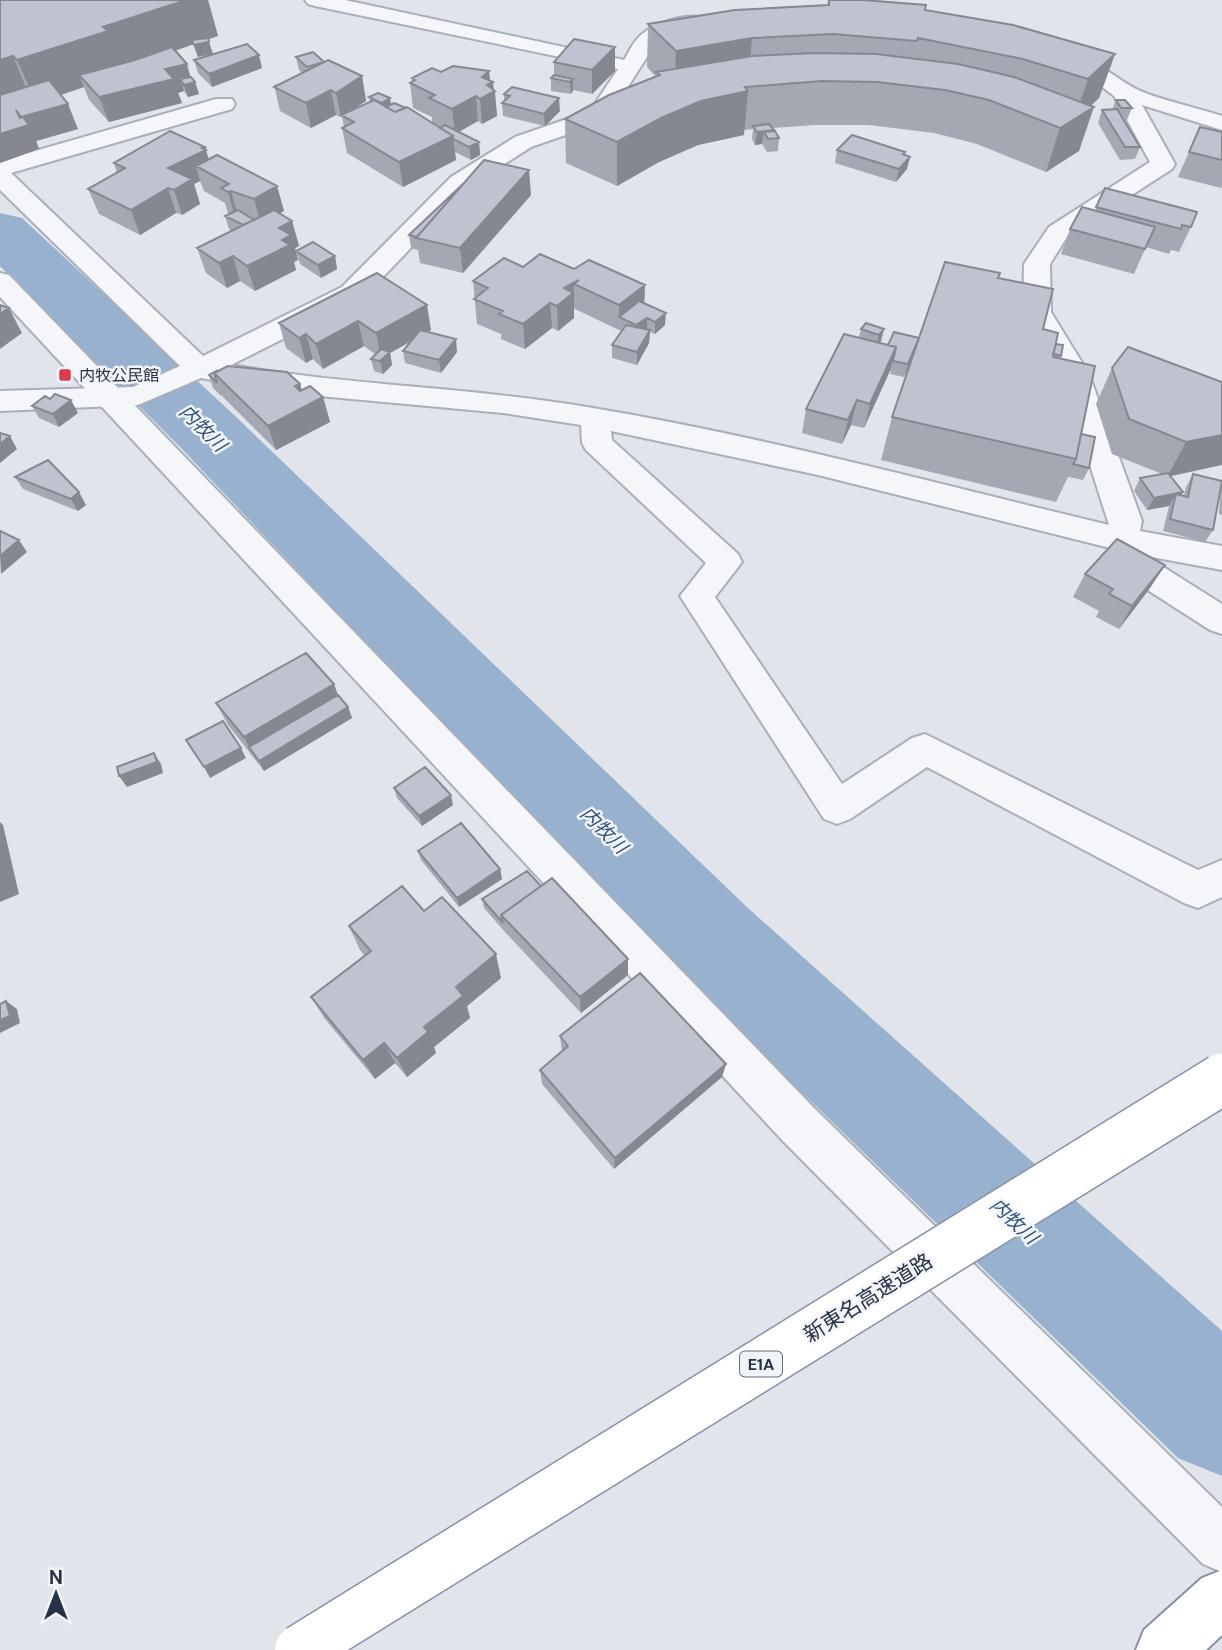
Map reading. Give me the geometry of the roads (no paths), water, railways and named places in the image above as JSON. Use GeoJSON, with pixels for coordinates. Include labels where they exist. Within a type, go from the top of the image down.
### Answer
{"type":"FeatureCollection","features":[{"type":"Feature","properties":{"kind":"highway","name":"新東名高速道路"},"geometry":{"type":"LineString","coordinates":[[300,1650],[1222,1079]]}},
{"type":"Feature","properties":{"kind":"highway"},"geometry":{"type":"LineString","coordinates":[[1164,1650],[1222,1598]]}},
{"type":"Feature","properties":{"kind":"street"},"geometry":{"type":"LineString","coordinates":[[315,0],[631,66]]}},
{"type":"Feature","properties":{"kind":"street"},"geometry":{"type":"LineString","coordinates":[[0,401],[123,396],[192,372],[352,293],[460,182],[523,142],[598,116],[649,39],[679,24],[719,20]]}},
{"type":"Feature","properties":{"kind":"street"},"geometry":{"type":"LineString","coordinates":[[1032,44],[1100,74],[1123,92],[1222,123]]}},
{"type":"Feature","properties":{"kind":"street"},"geometry":{"type":"LineString","coordinates":[[1123,92],[1163,164],[1058,232],[1037,264],[1037,312],[1075,374],[1126,521],[1123,540],[1133,565],[1222,621]]}},
{"type":"Feature","properties":{"kind":"street"},"geometry":{"type":"LineString","coordinates":[[0,169],[224,104]]}},
{"type":"Feature","properties":{"kind":"street"},"geometry":{"type":"LineString","coordinates":[[0,176],[192,372],[287,384],[503,403],[596,418],[818,465],[1069,524],[1123,540],[1222,558]]}},
{"type":"Feature","properties":{"kind":"street"},"geometry":{"type":"LineString","coordinates":[[0,281],[123,396],[798,1124],[1222,1545]]}},
{"type":"Feature","properties":{"kind":"street"},"geometry":{"type":"LineString","coordinates":[[596,418],[597,443],[726,562],[697,596],[837,808],[925,749],[1198,890],[1222,877]]}},
{"type":"Feature","properties":{"kind":"waterway","name":"内牧川"},"geometry":{"type":"LineString","coordinates":[[0,231],[207,431],[714,941],[1222,1414]]}},
{"type":"Feature","properties":{"kind":"place","name":"内牧公民館"},"geometry":{"type":"Point","coordinates":[65,375]}}]}
